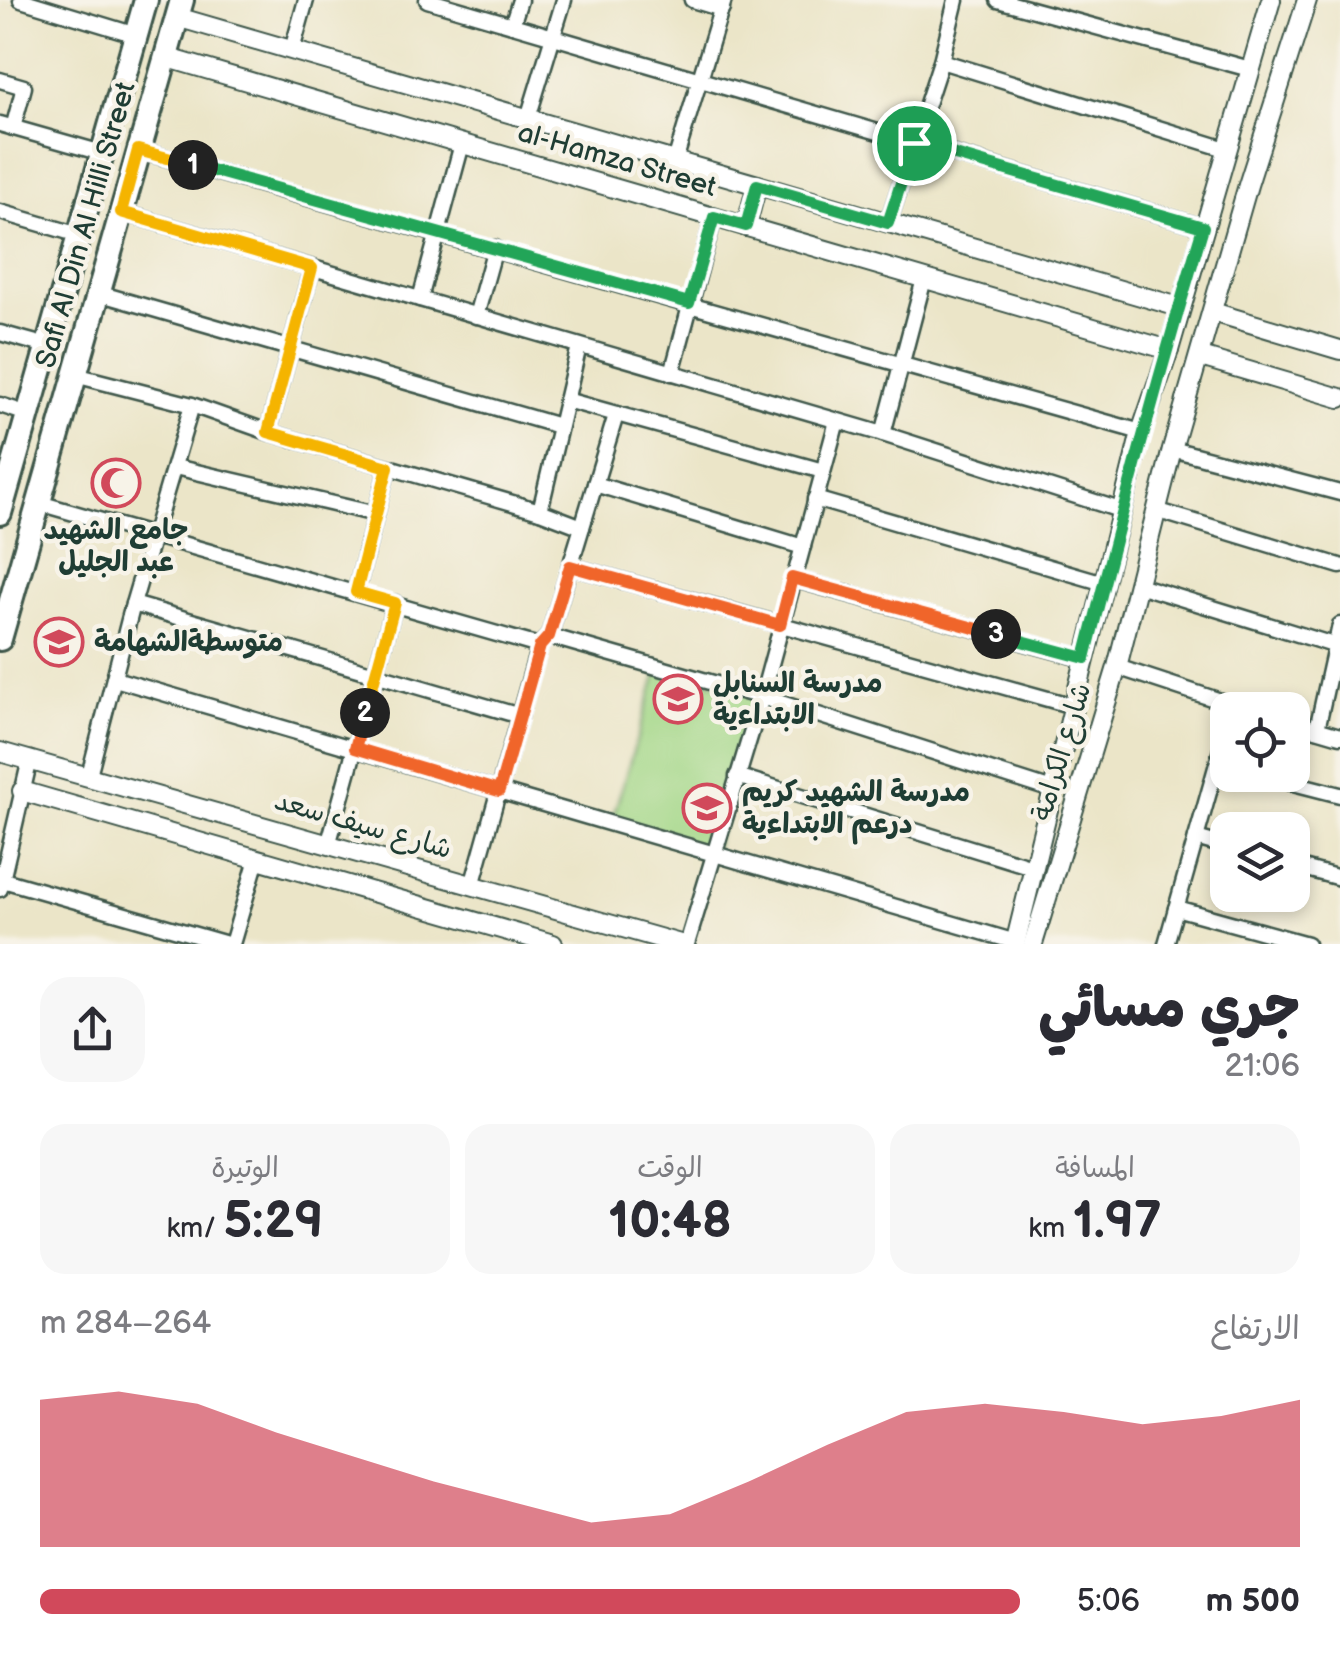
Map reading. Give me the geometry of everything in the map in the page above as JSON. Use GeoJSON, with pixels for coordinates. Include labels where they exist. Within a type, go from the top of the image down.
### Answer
{"type":"FeatureCollection","features":[{"type":"Feature","properties":{"kind":"main road","name":"Safi Al Din Al Hilli Street"},"geometry":{"type":"LineString","coordinates":[[0,512],[5,478],[28,414],[146,0]]}},
{"type":"Feature","properties":{"kind":"main road","name":"Safi Al Din Al Hilli Street"},"geometry":{"type":"LineString","coordinates":[[0,639],[179,8]]}},
{"type":"Feature","properties":{"kind":"street"},"geometry":{"type":"LineString","coordinates":[[21,0],[136,34]]}},
{"type":"Feature","properties":{"kind":"street"},"geometry":{"type":"LineString","coordinates":[[292,50],[306,0]]}},
{"type":"Feature","properties":{"kind":"street"},"geometry":{"type":"LineString","coordinates":[[427,0],[1203,227]]}},
{"type":"Feature","properties":{"kind":"street"},"geometry":{"type":"LineString","coordinates":[[512,25],[520,0]]}},
{"type":"Feature","properties":{"kind":"street"},"geometry":{"type":"LineString","coordinates":[[528,118],[564,0]]}},
{"type":"Feature","properties":{"kind":"street"},"geometry":{"type":"LineString","coordinates":[[675,161],[723,4],[692,0]]}},
{"type":"Feature","properties":{"kind":"street"},"geometry":{"type":"LineString","coordinates":[[888,223],[941,61],[956,0]]}},
{"type":"Feature","properties":{"kind":"street"},"geometry":{"type":"LineString","coordinates":[[998,0],[1250,69]]}},
{"type":"Feature","properties":{"kind":"street","name":"شارع الكرامة"},"geometry":{"type":"LineString","coordinates":[[1021,943],[1032,868],[1142,432],[1271,0]]}},
{"type":"Feature","properties":{"kind":"street","name":"شارع الكرامة"},"geometry":{"type":"LineString","coordinates":[[1021,943],[1117,667],[1172,449],[1248,185],[1307,0]]}},
{"type":"Feature","properties":{"kind":"street","name":"al-Hamza Street"},"geometry":{"type":"LineString","coordinates":[[179,8],[292,50],[1179,307]]}},
{"type":"Feature","properties":{"kind":"street","name":"al-Hamza Street"},"geometry":{"type":"LineString","coordinates":[[165,57],[1169,350]]}},
{"type":"Feature","properties":{"kind":"street"},"geometry":{"type":"LineString","coordinates":[[941,61],[1226,150]]}},
{"type":"Feature","properties":{"kind":"street"},"geometry":{"type":"LineString","coordinates":[[0,80],[24,87],[7,126],[102,154]]}},
{"type":"Feature","properties":{"kind":"street"},"geometry":{"type":"LineString","coordinates":[[420,299],[462,144]]}},
{"type":"Feature","properties":{"kind":"street"},"geometry":{"type":"LineString","coordinates":[[138,150],[1142,432]]}},
{"type":"Feature","properties":{"kind":"street"},"geometry":{"type":"LineString","coordinates":[[746,226],[757,185]]}},
{"type":"Feature","properties":{"kind":"street"},"geometry":{"type":"LineString","coordinates":[[0,212],[79,235]]}},
{"type":"Feature","properties":{"kind":"street"},"geometry":{"type":"LineString","coordinates":[[121,212],[882,434],[1123,511]]}},
{"type":"Feature","properties":{"kind":"street"},"geometry":{"type":"LineString","coordinates":[[672,373],[714,217]]}},
{"type":"Feature","properties":{"kind":"street"},"geometry":{"type":"LineString","coordinates":[[476,316],[495,248]]}},
{"type":"Feature","properties":{"kind":"street"},"geometry":{"type":"LineString","coordinates":[[268,432],[312,268]]}},
{"type":"Feature","properties":{"kind":"street"},"geometry":{"type":"LineString","coordinates":[[882,434],[924,278]]}},
{"type":"Feature","properties":{"kind":"street"},"geometry":{"type":"LineString","coordinates":[[98,293],[559,426]]}},
{"type":"Feature","properties":{"kind":"street"},"geometry":{"type":"LineString","coordinates":[[1213,312],[1340,350]]}},
{"type":"Feature","properties":{"kind":"street"},"geometry":{"type":"LineString","coordinates":[[0,332],[48,346]]}},
{"type":"Feature","properties":{"kind":"street"},"geometry":{"type":"LineString","coordinates":[[540,511],[580,346]]}},
{"type":"Feature","properties":{"kind":"street"},"geometry":{"type":"LineString","coordinates":[[1201,357],[1340,398]]}},
{"type":"Feature","properties":{"kind":"street"},"geometry":{"type":"LineString","coordinates":[[75,375],[192,405],[268,432],[540,511],[582,527]]}},
{"type":"Feature","properties":{"kind":"street"},"geometry":{"type":"LineString","coordinates":[[566,400],[822,471]]}},
{"type":"Feature","properties":{"kind":"street"},"geometry":{"type":"LineString","coordinates":[[0,405],[28,414]]}},
{"type":"Feature","properties":{"kind":"street"},"geometry":{"type":"LineString","coordinates":[[89,776],[133,604],[192,405]]}},
{"type":"Feature","properties":{"kind":"street"},"geometry":{"type":"LineString","coordinates":[[472,886],[520,716],[616,415]]}},
{"type":"Feature","properties":{"kind":"street"},"geometry":{"type":"LineString","coordinates":[[684,944],[762,697],[838,421]]}},
{"type":"Feature","properties":{"kind":"street"},"geometry":{"type":"LineString","coordinates":[[1172,449],[1340,493]]}},
{"type":"Feature","properties":{"kind":"street"},"geometry":{"type":"LineString","coordinates":[[356,592],[388,467]]}},
{"type":"Feature","properties":{"kind":"street"},"geometry":{"type":"LineString","coordinates":[[175,468],[376,514]]}},
{"type":"Feature","properties":{"kind":"street"},"geometry":{"type":"LineString","coordinates":[[595,484],[803,547]]}},
{"type":"Feature","properties":{"kind":"street"},"geometry":{"type":"LineString","coordinates":[[815,499],[1104,583]]}},
{"type":"Feature","properties":{"kind":"street"},"geometry":{"type":"LineString","coordinates":[[38,503],[395,603],[762,697],[1052,790]]}},
{"type":"Feature","properties":{"kind":"street"},"geometry":{"type":"LineString","coordinates":[[1158,512],[1340,566]]}},
{"type":"Feature","properties":{"kind":"street"},"geometry":{"type":"LineString","coordinates":[[570,566],[1073,706]]}},
{"type":"Feature","properties":{"kind":"street"},"geometry":{"type":"LineString","coordinates":[[792,578],[1085,658]]}},
{"type":"Feature","properties":{"kind":"street"},"geometry":{"type":"LineString","coordinates":[[1138,585],[1338,646]]}},
{"type":"Feature","properties":{"kind":"street"},"geometry":{"type":"LineString","coordinates":[[329,842],[395,603]]}},
{"type":"Feature","properties":{"kind":"street"},"geometry":{"type":"LineString","coordinates":[[133,604],[520,716]]}},
{"type":"Feature","properties":{"kind":"street"},"geometry":{"type":"LineString","coordinates":[[1098,604],[1131,612]]}},
{"type":"Feature","properties":{"kind":"street"},"geometry":{"type":"LineString","coordinates":[[1318,730],[1340,625]]}},
{"type":"Feature","properties":{"kind":"street"},"geometry":{"type":"LineString","coordinates":[[1117,667],[1210,699]]}},
{"type":"Feature","properties":{"kind":"street"},"geometry":{"type":"LineString","coordinates":[[115,679],[1021,943]]}},
{"type":"Feature","properties":{"kind":"street"},"geometry":{"type":"LineString","coordinates":[[1310,728],[1340,736]]}},
{"type":"Feature","properties":{"kind":"street","name":"شارع سيف سعد"},"geometry":{"type":"LineString","coordinates":[[0,752],[684,944]]}},
{"type":"Feature","properties":{"kind":"street"},"geometry":{"type":"LineString","coordinates":[[30,759],[1,885],[230,944],[257,859]]}},
{"type":"Feature","properties":{"kind":"street"},"geometry":{"type":"LineString","coordinates":[[738,776],[1032,868]]}},
{"type":"Feature","properties":{"kind":"street"},"geometry":{"type":"LineString","coordinates":[[1310,787],[1340,795]]}},
{"type":"Feature","properties":{"kind":"street"},"geometry":{"type":"LineString","coordinates":[[22,791],[510,938],[548,943],[553,908]]}},
{"type":"Feature","properties":{"kind":"street"},"geometry":{"type":"LineString","coordinates":[[1166,944],[1212,792]]}},
{"type":"Feature","properties":{"kind":"street"},"geometry":{"type":"LineString","coordinates":[[1196,838],[1210,842]]}},
{"type":"Feature","properties":{"kind":"street"},"geometry":{"type":"LineString","coordinates":[[1310,870],[1340,878]]}},
{"type":"Feature","properties":{"kind":"street"},"geometry":{"type":"LineString","coordinates":[[1176,908],[1307,944]]}},
{"type":"Feature","properties":{"kind":"green space"},"geometry":{"type":"Polygon","coordinates":[[[659,667],[762,697],[713,853],[612,820],[659,667]]]}},
{"type":"Feature","properties":{"kind":"place","name":"جامع الشهيد عبد الجليل"},"geometry":{"type":"Point","coordinates":[116,483]}},
{"type":"Feature","properties":{"kind":"place","name":"متوسطةالشهامة"},"geometry":{"type":"Point","coordinates":[59,642]}},
{"type":"Feature","properties":{"kind":"place","name":"مدرسة السنابل الابتداءية"},"geometry":{"type":"Point","coordinates":[678,699]}},
{"type":"Feature","properties":{"kind":"place","name":"مدرسة الشهيد كريم درعم الابتداءية"},"geometry":{"type":"Point","coordinates":[707,808]}},
{"type":"Feature","properties":{"kind":"route"},"geometry":{"type":"LineString","coordinates":[[914,143],[1203,227],[1142,432],[1085,658],[792,578],[780,625],[570,566],[549,636],[540,646],[499,791],[355,748],[395,603],[356,592],[388,467],[268,432],[312,268],[121,212],[138,150],[689,303],[714,217],[746,226],[757,185],[888,223],[914,143]]}}]}
